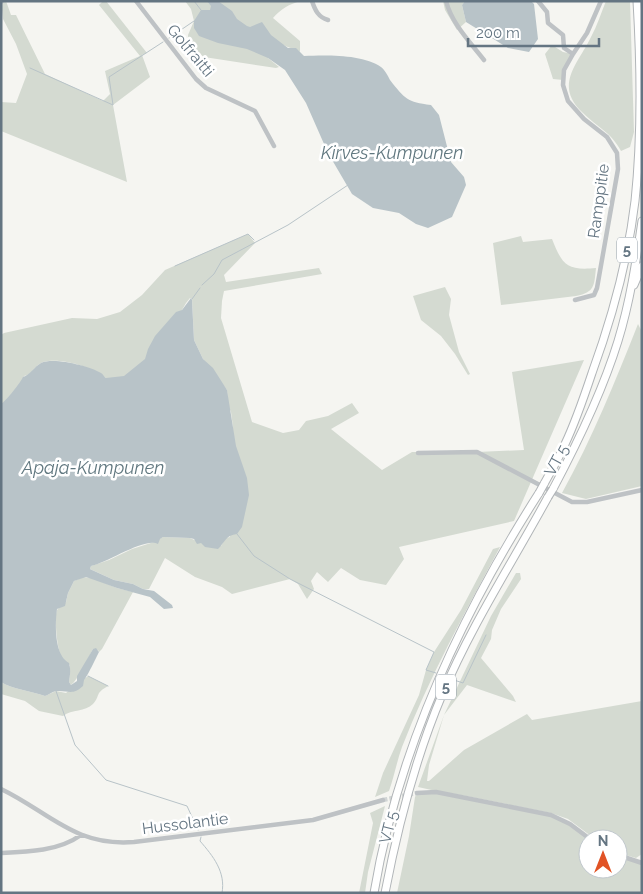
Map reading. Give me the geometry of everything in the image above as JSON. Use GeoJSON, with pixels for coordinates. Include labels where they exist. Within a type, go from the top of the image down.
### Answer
{"type":"FeatureCollection","features":[{"type":"Feature","properties":{"kind":"highway","name":"VT 5"},"geometry":{"type":"LineString","coordinates":[[374,893],[384,840],[396,794],[412,745],[438,680],[480,592],[539,493],[565,445],[582,405],[615,303],[635,202],[639,150],[641,97],[637,1]]}},
{"type":"Feature","properties":{"kind":"highway","name":"VT 5"},"geometry":{"type":"LineString","coordinates":[[385,893],[406,796],[442,694],[490,598],[575,448],[593,407],[617,342],[629,299],[642,221]]}},
{"type":"Feature","properties":{"kind":"highway"},"geometry":{"type":"LineString","coordinates":[[629,299],[642,266]]}},
{"type":"Feature","properties":{"kind":"street","name":"Golfraitti"},"geometry":{"type":"LineString","coordinates":[[136,1],[196,79],[206,88],[255,111],[274,146]]}},
{"type":"Feature","properties":{"kind":"street"},"geometry":{"type":"LineString","coordinates":[[312,1],[316,12],[322,18],[328,20]]}},
{"type":"Feature","properties":{"kind":"street"},"geometry":{"type":"LineString","coordinates":[[446,1],[455,21],[484,60]]}},
{"type":"Feature","properties":{"kind":"street"},"geometry":{"type":"LineString","coordinates":[[538,1],[547,12],[548,23],[563,35],[564,48],[573,54]]}},
{"type":"Feature","properties":{"kind":"street","name":"Ramppitie"},"geometry":{"type":"LineString","coordinates":[[576,300],[594,295],[597,288],[618,169],[617,153],[607,137],[584,119],[568,101],[563,80],[564,70],[587,33],[601,1]]}},
{"type":"Feature","properties":{"kind":"street"},"geometry":{"type":"LineString","coordinates":[[418,453],[477,452],[572,502],[587,502],[642,490]]}},
{"type":"Feature","properties":{"kind":"street","name":"Hussolantie"},"geometry":{"type":"LineString","coordinates":[[1,789],[81,835],[106,842],[134,842],[313,820],[383,800]]}},
{"type":"Feature","properties":{"kind":"street"},"geometry":{"type":"LineString","coordinates":[[417,792],[436,792],[551,815],[578,830]]}},
{"type":"Feature","properties":{"kind":"street"},"geometry":{"type":"LineString","coordinates":[[1,853],[39,850],[70,843],[81,835]]}},
{"type":"Feature","properties":{"kind":"street"},"geometry":{"type":"LineString","coordinates":[[628,858],[642,863]]}},
{"type":"Feature","properties":{"kind":"shaded area"},"geometry":{"type":"Polygon","coordinates":[[[1,1],[6,1],[11,15],[16,15],[45,74],[103,101],[110,94],[105,71],[140,56],[99,5],[103,1],[106,1],[147,53],[142,55],[150,77],[113,105],[127,182],[1,131],[1,102],[16,103],[27,74],[16,44],[3,19],[1,1]]]}},
{"type":"Feature","properties":{"kind":"shaded area"},"geometry":{"type":"Polygon","coordinates":[[[185,1],[301,1],[286,7],[273,18],[300,41],[300,52],[284,45],[268,58],[279,67],[276,68],[204,57],[189,48],[188,35],[194,21],[191,9],[185,1]]]}},
{"type":"Feature","properties":{"kind":"shaded area"},"geometry":{"type":"Polygon","coordinates":[[[443,1],[465,1],[462,5],[466,22],[457,30],[445,10],[443,1]]]}},
{"type":"Feature","properties":{"kind":"shaded area"},"geometry":{"type":"Polygon","coordinates":[[[606,1],[630,1],[634,132],[630,147],[621,151],[608,134],[574,103],[569,84],[575,66],[593,33],[606,1]]]}},
{"type":"Feature","properties":{"kind":"shaded area"},"geometry":{"type":"Polygon","coordinates":[[[552,45],[563,52],[573,54],[564,70],[563,80],[553,79],[545,54],[552,45]]]}},
{"type":"Feature","properties":{"kind":"shaded area"},"geometry":{"type":"Polygon","coordinates":[[[248,234],[255,243],[224,275],[226,282],[319,268],[322,274],[224,291],[221,318],[252,422],[283,433],[299,430],[306,421],[328,416],[352,403],[359,413],[331,429],[382,470],[412,452],[524,450],[512,372],[584,360],[514,521],[399,547],[404,559],[386,585],[360,580],[341,568],[328,582],[317,572],[311,581],[314,589],[307,599],[298,584],[290,579],[232,594],[222,587],[195,577],[165,558],[149,589],[114,580],[90,569],[91,566],[163,537],[190,538],[201,543],[221,546],[225,538],[230,537],[233,427],[227,390],[203,359],[194,340],[192,299],[190,298],[159,350],[125,380],[106,378],[85,367],[58,361],[43,362],[24,376],[1,452],[1,335],[72,318],[97,319],[120,312],[142,295],[165,270],[248,234]]]}},
{"type":"Feature","properties":{"kind":"shaded area"},"geometry":{"type":"Polygon","coordinates":[[[521,236],[523,242],[552,239],[562,260],[566,264],[578,268],[596,268],[595,279],[590,290],[576,296],[501,305],[493,243],[521,236]]]}},
{"type":"Feature","properties":{"kind":"shaded area"},"geometry":{"type":"Polygon","coordinates":[[[445,287],[451,299],[449,315],[459,352],[470,374],[468,375],[441,336],[421,320],[413,296],[445,287]]]}},
{"type":"Feature","properties":{"kind":"shaded area"},"geometry":{"type":"Polygon","coordinates":[[[638,324],[642,332],[642,486],[586,499],[562,493],[612,389],[638,324]]]}},
{"type":"Feature","properties":{"kind":"shaded area"},"geometry":{"type":"Polygon","coordinates":[[[500,547],[424,696],[402,747],[389,791],[375,797],[383,773],[419,695],[426,670],[434,652],[461,610],[493,549],[500,547]]]}},
{"type":"Feature","properties":{"kind":"shaded area"},"geometry":{"type":"Polygon","coordinates":[[[516,573],[520,573],[521,579],[501,609],[492,630],[491,639],[481,658],[516,702],[467,685],[444,715],[491,616],[516,573]]]}},
{"type":"Feature","properties":{"kind":"shaded area"},"geometry":{"type":"Polygon","coordinates":[[[83,577],[92,578],[133,592],[102,649],[99,652],[93,649],[80,674],[71,685],[69,682],[70,665],[62,659],[59,649],[56,613],[66,602],[74,581],[83,577]]]}},
{"type":"Feature","properties":{"kind":"shaded area"},"geometry":{"type":"Polygon","coordinates":[[[88,676],[108,686],[99,693],[90,707],[70,712],[63,716],[39,711],[25,701],[1,694],[1,682],[45,696],[56,691],[66,693],[88,676]]]}},
{"type":"Feature","properties":{"kind":"shaded area"},"geometry":{"type":"Polygon","coordinates":[[[642,701],[642,854],[636,858],[628,856],[628,829],[582,829],[568,819],[551,813],[438,791],[551,815],[570,824],[578,831],[578,879],[628,879],[628,858],[642,863],[642,893],[397,893],[415,797],[417,793],[436,791],[418,787],[444,715],[429,765],[427,781],[464,750],[527,714],[532,720],[642,701]]]}},
{"type":"Feature","properties":{"kind":"shaded area"},"geometry":{"type":"Polygon","coordinates":[[[385,806],[368,872],[365,893],[359,893],[373,823],[370,813],[385,806]]]}},
{"type":"Feature","properties":{"kind":"water","name":"Kirves-Kumpunen"},"geometry":{"type":"Polygon","coordinates":[[[207,1],[218,1],[232,11],[237,19],[247,26],[250,27],[262,22],[271,35],[288,48],[296,48],[304,56],[344,56],[373,63],[382,68],[395,86],[411,101],[431,105],[439,115],[451,162],[464,177],[466,185],[452,217],[428,228],[416,224],[399,213],[373,208],[352,194],[328,153],[306,103],[285,70],[268,58],[247,49],[218,43],[199,36],[194,28],[194,21],[201,10],[210,10],[211,6],[207,1]]]}},
{"type":"Feature","properties":{"kind":"water"},"geometry":{"type":"Polygon","coordinates":[[[465,1],[531,1],[534,4],[538,39],[529,52],[508,48],[466,22],[462,5],[465,1]]]}},
{"type":"Feature","properties":{"kind":"water","name":"Apaja-Kumpunen"},"geometry":{"type":"Polygon","coordinates":[[[191,298],[194,340],[203,359],[213,368],[227,390],[236,446],[247,478],[249,495],[242,527],[237,534],[228,537],[218,549],[205,547],[201,543],[197,544],[194,539],[190,538],[163,537],[158,544],[144,544],[91,566],[90,569],[114,580],[154,591],[172,605],[173,608],[164,609],[150,597],[86,577],[74,581],[68,593],[65,606],[57,609],[57,639],[64,659],[69,663],[69,682],[71,685],[77,681],[77,676],[93,649],[96,648],[99,652],[84,680],[83,686],[73,692],[56,691],[45,696],[5,684],[1,682],[1,404],[23,377],[41,363],[47,361],[80,365],[101,373],[106,378],[124,376],[145,359],[155,336],[176,312],[182,310],[191,298]]]}},
{"type":"Feature","properties":{"kind":"waterway"},"geometry":{"type":"LineString","coordinates":[[194,1],[201,10]]}},
{"type":"Feature","properties":{"kind":"waterway"},"geometry":{"type":"LineString","coordinates":[[169,38],[194,21]]}},
{"type":"Feature","properties":{"kind":"waterway"},"geometry":{"type":"LineString","coordinates":[[30,68],[113,105],[109,77],[163,42]]}},
{"type":"Feature","properties":{"kind":"waterway"},"geometry":{"type":"LineString","coordinates":[[202,285],[214,274],[222,260],[288,225],[348,185]]}},
{"type":"Feature","properties":{"kind":"waterway"},"geometry":{"type":"LineString","coordinates":[[175,266],[248,234],[254,240]]}},
{"type":"Feature","properties":{"kind":"waterway"},"geometry":{"type":"LineString","coordinates":[[192,299],[200,288]]}},
{"type":"Feature","properties":{"kind":"waterway"},"geometry":{"type":"LineString","coordinates":[[237,534],[254,556],[290,579],[434,652],[426,670],[436,673]]}},
{"type":"Feature","properties":{"kind":"waterway"},"geometry":{"type":"LineString","coordinates":[[454,680],[463,683],[486,635]]}},
{"type":"Feature","properties":{"kind":"waterway"},"geometry":{"type":"LineString","coordinates":[[88,676],[108,686]]}},
{"type":"Feature","properties":{"kind":"waterway"},"geometry":{"type":"LineString","coordinates":[[56,691],[75,745],[106,780],[187,806],[198,830]]}},
{"type":"Feature","properties":{"kind":"waterway"},"geometry":{"type":"LineString","coordinates":[[201,837],[200,841],[214,859],[220,871],[223,885],[222,893]]}},
{"type":"Feature","properties":{"kind":"tunnel"},"geometry":{"type":"LineString","coordinates":[[383,800],[417,793]]}}]}
